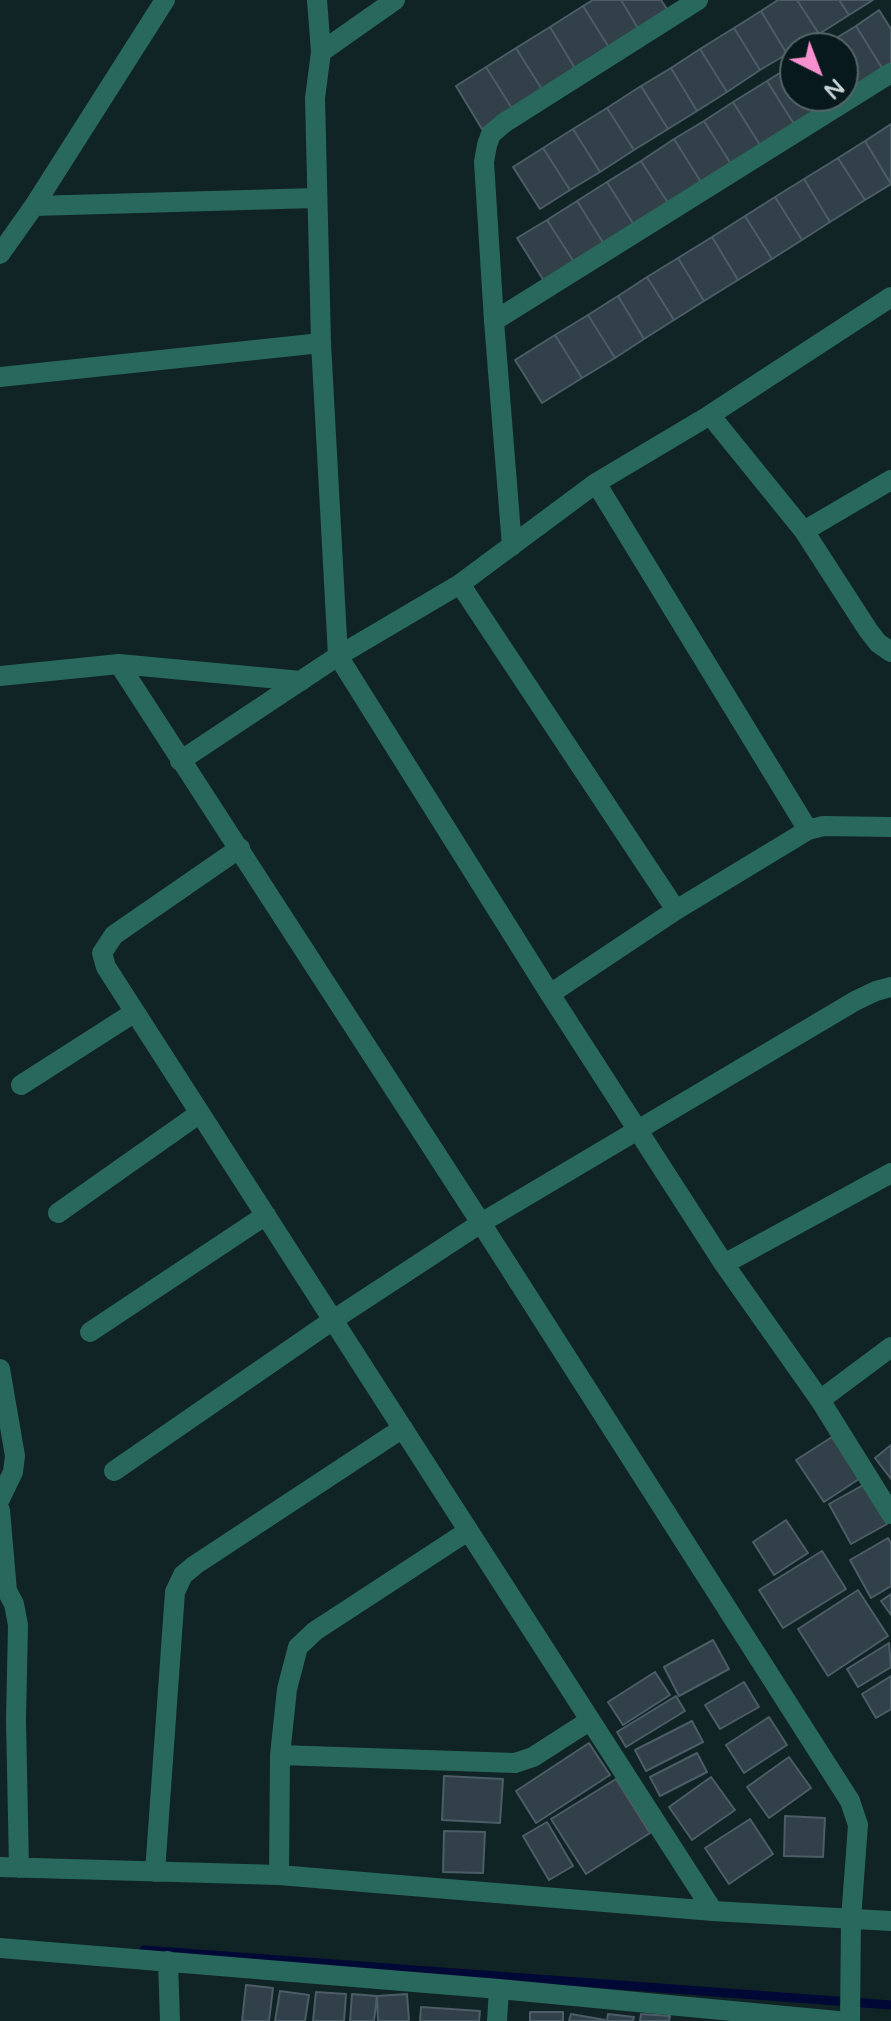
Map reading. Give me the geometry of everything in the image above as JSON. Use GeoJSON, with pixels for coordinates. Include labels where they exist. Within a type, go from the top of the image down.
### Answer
{"type":"FeatureCollection","features":[{"type":"Feature","properties":{"kind":"street"},"geometry":{"type":"LineString","coordinates":[[0,254],[165,0]]}},
{"type":"Feature","properties":{"kind":"street"},"geometry":{"type":"LineString","coordinates":[[317,0],[321,52],[315,98],[316,198],[338,656],[724,1264],[820,1400],[891,1514]]}},
{"type":"Feature","properties":{"kind":"street"},"geometry":{"type":"LineString","coordinates":[[321,52],[395,0]]}},
{"type":"Feature","properties":{"kind":"street"},"geometry":{"type":"LineString","coordinates":[[512,546],[484,162],[491,134],[698,0]]}},
{"type":"Feature","properties":{"kind":"street"},"geometry":{"type":"LineString","coordinates":[[494,321],[891,73]]}},
{"type":"Feature","properties":{"kind":"street"},"geometry":{"type":"LineString","coordinates":[[34,206],[316,198]]}},
{"type":"Feature","properties":{"kind":"street"},"geometry":{"type":"LineString","coordinates":[[180,761],[338,656],[460,584],[596,483],[710,415],[891,297]]}},
{"type":"Feature","properties":{"kind":"street"},"geometry":{"type":"LineString","coordinates":[[0,377],[321,343]]}},
{"type":"Feature","properties":{"kind":"street"},"geometry":{"type":"LineString","coordinates":[[710,415],[804,531],[868,630],[878,643],[891,652]]}},
{"type":"Feature","properties":{"kind":"street"},"geometry":{"type":"LineString","coordinates":[[804,531],[891,480]]}},
{"type":"Feature","properties":{"kind":"street"},"geometry":{"type":"LineString","coordinates":[[596,483],[808,830]]}},
{"type":"Feature","properties":{"kind":"street"},"geometry":{"type":"LineString","coordinates":[[460,584],[676,910]]}},
{"type":"Feature","properties":{"kind":"street"},"geometry":{"type":"LineString","coordinates":[[0,676],[119,664],[301,681]]}},
{"type":"Feature","properties":{"kind":"street"},"geometry":{"type":"LineString","coordinates":[[119,664],[850,1801],[858,1825],[851,1926],[851,2012]]}},
{"type":"Feature","properties":{"kind":"street"},"geometry":{"type":"LineString","coordinates":[[550,994],[676,910],[808,830],[823,826],[891,827]]}},
{"type":"Feature","properties":{"kind":"street"},"geometry":{"type":"LineString","coordinates":[[240,848],[114,935],[102,953],[106,967],[713,1911]]}},
{"type":"Feature","properties":{"kind":"street"},"geometry":{"type":"LineString","coordinates":[[114,1471],[333,1320],[481,1223],[855,1001],[891,987]]}},
{"type":"Feature","properties":{"kind":"street"},"geometry":{"type":"LineString","coordinates":[[21,1085],[135,1012]]}},
{"type":"Feature","properties":{"kind":"street"},"geometry":{"type":"LineString","coordinates":[[58,1213],[200,1113]]}},
{"type":"Feature","properties":{"kind":"street"},"geometry":{"type":"LineString","coordinates":[[724,1264],[891,1173]]}},
{"type":"Feature","properties":{"kind":"street"},"geometry":{"type":"LineString","coordinates":[[90,1332],[266,1215]]}},
{"type":"Feature","properties":{"kind":"street"},"geometry":{"type":"LineString","coordinates":[[820,1400],[891,1347]]}},
{"type":"Feature","properties":{"kind":"street"},"geometry":{"type":"LineString","coordinates":[[0,1369],[15,1456],[13,1472],[0,1499]]}},
{"type":"Feature","properties":{"kind":"street"},"geometry":{"type":"LineString","coordinates":[[155,1872],[175,1592],[183,1575],[403,1428]]}},
{"type":"Feature","properties":{"kind":"street"},"geometry":{"type":"LineString","coordinates":[[0,1510],[4,1590],[14,1604],[18,1625],[8,1720],[9,1867],[279,1875],[713,1911],[851,1926],[891,1921]]}},
{"type":"Feature","properties":{"kind":"street"},"geometry":{"type":"LineString","coordinates":[[279,1875],[280,1755],[287,1689],[298,1647],[315,1631],[468,1531]]}},
{"type":"Feature","properties":{"kind":"street"},"geometry":{"type":"LineString","coordinates":[[280,1755],[515,1763],[533,1757],[589,1721]]}},
{"type":"Feature","properties":{"kind":"street"},"geometry":{"type":"LineString","coordinates":[[0,1948],[499,1989],[838,2021]]}},
{"type":"Feature","properties":{"kind":"street"},"geometry":{"type":"LineString","coordinates":[[168,1961],[170,2021]]}},
{"type":"Feature","properties":{"kind":"street"},"geometry":{"type":"LineString","coordinates":[[497,2021],[499,1989]]}},
{"type":"Feature","properties":{"kind":"building"},"geometry":{"type":"Polygon","coordinates":[[[593,0],[621,0],[639,30],[610,49],[583,6],[593,0]]]}},
{"type":"Feature","properties":{"kind":"building"},"geometry":{"type":"Polygon","coordinates":[[[621,0],[661,0],[669,12],[639,30],[621,0]]]}},
{"type":"Feature","properties":{"kind":"building"},"geometry":{"type":"Polygon","coordinates":[[[778,0],[797,0],[818,32],[779,32],[779,41],[761,11],[778,0]]]}},
{"type":"Feature","properties":{"kind":"building"},"geometry":{"type":"Polygon","coordinates":[[[797,0],[839,0],[849,15],[818,32],[797,0]]]}},
{"type":"Feature","properties":{"kind":"building"},"geometry":{"type":"Polygon","coordinates":[[[839,0],[873,0],[849,15],[839,0]]]}},
{"type":"Feature","properties":{"kind":"building"},"geometry":{"type":"Polygon","coordinates":[[[583,6],[610,49],[576,70],[550,27],[583,6]]]}},
{"type":"Feature","properties":{"kind":"building"},"geometry":{"type":"Polygon","coordinates":[[[879,10],[891,29],[891,63],[882,68],[856,26],[879,10]]]}},
{"type":"Feature","properties":{"kind":"building"},"geometry":{"type":"Polygon","coordinates":[[[761,11],[779,41],[779,59],[760,70],[734,28],[761,11]]]}},
{"type":"Feature","properties":{"kind":"building"},"geometry":{"type":"Polygon","coordinates":[[[856,26],[882,68],[859,83],[859,32],[846,32],[856,26]]]}},
{"type":"Feature","properties":{"kind":"building"},"geometry":{"type":"Polygon","coordinates":[[[550,27],[576,70],[543,91],[516,48],[550,27]]]}},
{"type":"Feature","properties":{"kind":"building"},"geometry":{"type":"Polygon","coordinates":[[[734,28],[760,70],[727,92],[700,49],[734,28]]]}},
{"type":"Feature","properties":{"kind":"building"},"geometry":{"type":"Polygon","coordinates":[[[516,48],[543,91],[513,110],[486,67],[516,48]]]}},
{"type":"Feature","properties":{"kind":"building"},"geometry":{"type":"Polygon","coordinates":[[[700,49],[727,92],[697,111],[671,68],[700,49]]]}},
{"type":"Feature","properties":{"kind":"building"},"geometry":{"type":"Polygon","coordinates":[[[486,67],[513,110],[482,129],[456,86],[486,67]]]}},
{"type":"Feature","properties":{"kind":"building"},"geometry":{"type":"Polygon","coordinates":[[[671,68],[697,111],[668,129],[641,86],[671,68]]]}},
{"type":"Feature","properties":{"kind":"building"},"geometry":{"type":"Polygon","coordinates":[[[779,73],[779,100],[767,81],[779,73]]]}},
{"type":"Feature","properties":{"kind":"building"},"geometry":{"type":"Polygon","coordinates":[[[767,81],[779,100],[779,112],[786,112],[794,124],[760,145],[733,102],[767,81]]]}},
{"type":"Feature","properties":{"kind":"building"},"geometry":{"type":"Polygon","coordinates":[[[641,86],[668,129],[634,150],[607,108],[641,86]]]}},
{"type":"Feature","properties":{"kind":"building"},"geometry":{"type":"Polygon","coordinates":[[[733,102],[760,145],[731,164],[704,121],[733,102]]]}},
{"type":"Feature","properties":{"kind":"building"},"geometry":{"type":"Polygon","coordinates":[[[607,108],[634,150],[600,172],[573,129],[607,108]]]}},
{"type":"Feature","properties":{"kind":"building"},"geometry":{"type":"Polygon","coordinates":[[[786,112],[813,112],[794,124],[786,112]]]}},
{"type":"Feature","properties":{"kind":"building"},"geometry":{"type":"Polygon","coordinates":[[[704,121],[731,164],[701,182],[674,139],[704,121]]]}},
{"type":"Feature","properties":{"kind":"building"},"geometry":{"type":"Polygon","coordinates":[[[891,124],[891,184],[865,141],[891,124]]]}},
{"type":"Feature","properties":{"kind":"building"},"geometry":{"type":"Polygon","coordinates":[[[573,129],[600,172],[570,190],[543,148],[573,129]]]}},
{"type":"Feature","properties":{"kind":"building"},"geometry":{"type":"Polygon","coordinates":[[[674,139],[701,182],[668,203],[641,161],[674,139]]]}},
{"type":"Feature","properties":{"kind":"building"},"geometry":{"type":"Polygon","coordinates":[[[865,141],[891,184],[865,200],[838,158],[865,141]]]}},
{"type":"Feature","properties":{"kind":"building"},"geometry":{"type":"Polygon","coordinates":[[[543,148],[570,190],[540,209],[513,167],[543,148]]]}},
{"type":"Feature","properties":{"kind":"building"},"geometry":{"type":"Polygon","coordinates":[[[838,158],[865,200],[830,222],[804,179],[838,158]]]}},
{"type":"Feature","properties":{"kind":"building"},"geometry":{"type":"Polygon","coordinates":[[[641,161],[668,203],[634,225],[607,182],[641,161]]]}},
{"type":"Feature","properties":{"kind":"building"},"geometry":{"type":"Polygon","coordinates":[[[804,179],[830,222],[802,240],[775,197],[804,179]]]}},
{"type":"Feature","properties":{"kind":"building"},"geometry":{"type":"Polygon","coordinates":[[[607,182],[634,225],[604,244],[577,201],[607,182]]]}},
{"type":"Feature","properties":{"kind":"building"},"geometry":{"type":"Polygon","coordinates":[[[775,197],[802,240],[772,259],[745,216],[775,197]]]}},
{"type":"Feature","properties":{"kind":"building"},"geometry":{"type":"Polygon","coordinates":[[[577,201],[604,244],[574,262],[547,220],[577,201]]]}},
{"type":"Feature","properties":{"kind":"building"},"geometry":{"type":"Polygon","coordinates":[[[745,216],[772,259],[738,280],[712,237],[745,216]]]}},
{"type":"Feature","properties":{"kind":"building"},"geometry":{"type":"Polygon","coordinates":[[[547,220],[574,262],[544,281],[517,238],[547,220]]]}},
{"type":"Feature","properties":{"kind":"building"},"geometry":{"type":"Polygon","coordinates":[[[712,237],[738,280],[704,301],[678,258],[712,237]]]}},
{"type":"Feature","properties":{"kind":"building"},"geometry":{"type":"Polygon","coordinates":[[[678,258],[704,301],[674,320],[647,277],[678,258]]]}},
{"type":"Feature","properties":{"kind":"building"},"geometry":{"type":"Polygon","coordinates":[[[647,277],[674,320],[644,339],[618,296],[647,277]]]}},
{"type":"Feature","properties":{"kind":"building"},"geometry":{"type":"Polygon","coordinates":[[[618,296],[644,339],[615,358],[588,315],[618,296]]]}},
{"type":"Feature","properties":{"kind":"building"},"geometry":{"type":"Polygon","coordinates":[[[588,315],[615,358],[582,378],[555,335],[588,315]]]}},
{"type":"Feature","properties":{"kind":"building"},"geometry":{"type":"Polygon","coordinates":[[[555,335],[582,378],[542,403],[515,360],[555,335]]]}},
{"type":"Feature","properties":{"kind":"building"},"geometry":{"type":"Polygon","coordinates":[[[832,1437],[859,1479],[824,1502],[796,1460],[832,1437]]]}},
{"type":"Feature","properties":{"kind":"building"},"geometry":{"type":"Polygon","coordinates":[[[891,1445],[891,1479],[875,1458],[891,1445]]]}},
{"type":"Feature","properties":{"kind":"building"},"geometry":{"type":"Polygon","coordinates":[[[865,1484],[887,1524],[851,1544],[829,1504],[865,1484]]]}},
{"type":"Feature","properties":{"kind":"building"},"geometry":{"type":"Polygon","coordinates":[[[786,1520],[808,1553],[774,1575],[753,1542],[786,1520]]]}},
{"type":"Feature","properties":{"kind":"building"},"geometry":{"type":"Polygon","coordinates":[[[888,1538],[891,1543],[891,1586],[871,1598],[850,1560],[888,1538]]]}},
{"type":"Feature","properties":{"kind":"building"},"geometry":{"type":"Polygon","coordinates":[[[822,1551],[846,1589],[783,1628],[759,1590],[822,1551]]]}},
{"type":"Feature","properties":{"kind":"building"},"geometry":{"type":"Polygon","coordinates":[[[858,1590],[888,1636],[828,1676],[798,1629],[858,1590]]]}},
{"type":"Feature","properties":{"kind":"building"},"geometry":{"type":"Polygon","coordinates":[[[891,1594],[891,1615],[881,1601],[891,1594]]]}},
{"type":"Feature","properties":{"kind":"building"},"geometry":{"type":"Polygon","coordinates":[[[713,1640],[729,1669],[679,1696],[664,1667],[713,1640]]]}},
{"type":"Feature","properties":{"kind":"building"},"geometry":{"type":"Polygon","coordinates":[[[889,1643],[891,1667],[858,1687],[847,1669],[889,1643]]]}},
{"type":"Feature","properties":{"kind":"building"},"geometry":{"type":"Polygon","coordinates":[[[655,1672],[670,1695],[623,1725],[608,1702],[655,1672]]]}},
{"type":"Feature","properties":{"kind":"building"},"geometry":{"type":"Polygon","coordinates":[[[891,1676],[891,1709],[876,1718],[862,1694],[891,1676]]]}},
{"type":"Feature","properties":{"kind":"building"},"geometry":{"type":"Polygon","coordinates":[[[744,1682],[759,1707],[720,1729],[705,1705],[744,1682]]]}},
{"type":"Feature","properties":{"kind":"building"},"geometry":{"type":"Polygon","coordinates":[[[676,1696],[685,1711],[626,1747],[617,1732],[676,1696]]]}},
{"type":"Feature","properties":{"kind":"building"},"geometry":{"type":"Polygon","coordinates":[[[769,1717],[787,1745],[744,1773],[726,1745],[769,1717]]]}},
{"type":"Feature","properties":{"kind":"building"},"geometry":{"type":"Polygon","coordinates":[[[692,1721],[703,1742],[646,1771],[635,1750],[692,1721]]]}},
{"type":"Feature","properties":{"kind":"building"},"geometry":{"type":"Polygon","coordinates":[[[589,1743],[610,1775],[536,1823],[516,1791],[589,1743]]]}},
{"type":"Feature","properties":{"kind":"building"},"geometry":{"type":"Polygon","coordinates":[[[697,1753],[707,1772],[660,1796],[650,1777],[697,1753]]]}},
{"type":"Feature","properties":{"kind":"building"},"geometry":{"type":"Polygon","coordinates":[[[789,1757],[811,1788],[769,1818],[747,1787],[789,1757]]]}},
{"type":"Feature","properties":{"kind":"building"},"geometry":{"type":"Polygon","coordinates":[[[444,1776],[503,1779],[500,1823],[442,1820],[444,1776]]]}},
{"type":"Feature","properties":{"kind":"building"},"geometry":{"type":"Polygon","coordinates":[[[711,1777],[735,1810],[692,1840],[669,1807],[711,1777]]]}},
{"type":"Feature","properties":{"kind":"building"},"geometry":{"type":"Polygon","coordinates":[[[616,1779],[650,1833],[586,1874],[551,1819],[616,1779]]]}},
{"type":"Feature","properties":{"kind":"building"},"geometry":{"type":"Polygon","coordinates":[[[785,1816],[825,1818],[823,1857],[784,1856],[785,1816]]]}},
{"type":"Feature","properties":{"kind":"building"},"geometry":{"type":"Polygon","coordinates":[[[750,1819],[773,1854],[729,1884],[705,1848],[750,1819]]]}},
{"type":"Feature","properties":{"kind":"building"},"geometry":{"type":"Polygon","coordinates":[[[547,1822],[573,1866],[549,1880],[523,1836],[547,1822]]]}},
{"type":"Feature","properties":{"kind":"building"},"geometry":{"type":"Polygon","coordinates":[[[444,1831],[485,1832],[483,1873],[443,1872],[444,1831]]]}},
{"type":"Feature","properties":{"kind":"building"},"geometry":{"type":"Polygon","coordinates":[[[246,1985],[273,1988],[269,2021],[242,2021],[246,1985]]]}},
{"type":"Feature","properties":{"kind":"building"},"geometry":{"type":"Polygon","coordinates":[[[280,1991],[309,1995],[305,2021],[275,2021],[280,1991]]]}},
{"type":"Feature","properties":{"kind":"building"},"geometry":{"type":"Polygon","coordinates":[[[316,1992],[346,1994],[344,2021],[313,2021],[316,1992]]]}},
{"type":"Feature","properties":{"kind":"building"},"geometry":{"type":"Polygon","coordinates":[[[352,1994],[377,1996],[374,2021],[350,2021],[352,1994]]]}},
{"type":"Feature","properties":{"kind":"building"},"geometry":{"type":"Polygon","coordinates":[[[407,1994],[409,2021],[378,2021],[377,1996],[407,1994]]]}},
{"type":"Feature","properties":{"kind":"building"},"geometry":{"type":"Polygon","coordinates":[[[421,2007],[480,2011],[479,2021],[420,2021],[421,2007]]]}},
{"type":"Feature","properties":{"kind":"building"},"geometry":{"type":"Polygon","coordinates":[[[530,2012],[563,2012],[563,2021],[530,2021],[530,2012]]]}},
{"type":"Feature","properties":{"kind":"building"},"geometry":{"type":"Polygon","coordinates":[[[571,2014],[605,2020],[605,2021],[569,2021],[571,2014]]]}},
{"type":"Feature","properties":{"kind":"building"},"geometry":{"type":"Polygon","coordinates":[[[608,2014],[634,2017],[633,2021],[607,2021],[608,2014]]]}},
{"type":"Feature","properties":{"kind":"building"},"geometry":{"type":"Polygon","coordinates":[[[641,2014],[670,2016],[669,2021],[640,2021],[641,2014]]]}},
{"type":"Feature","properties":{"kind":"waterway"},"geometry":{"type":"LineString","coordinates":[[144,1950],[891,2005]]}}]}
